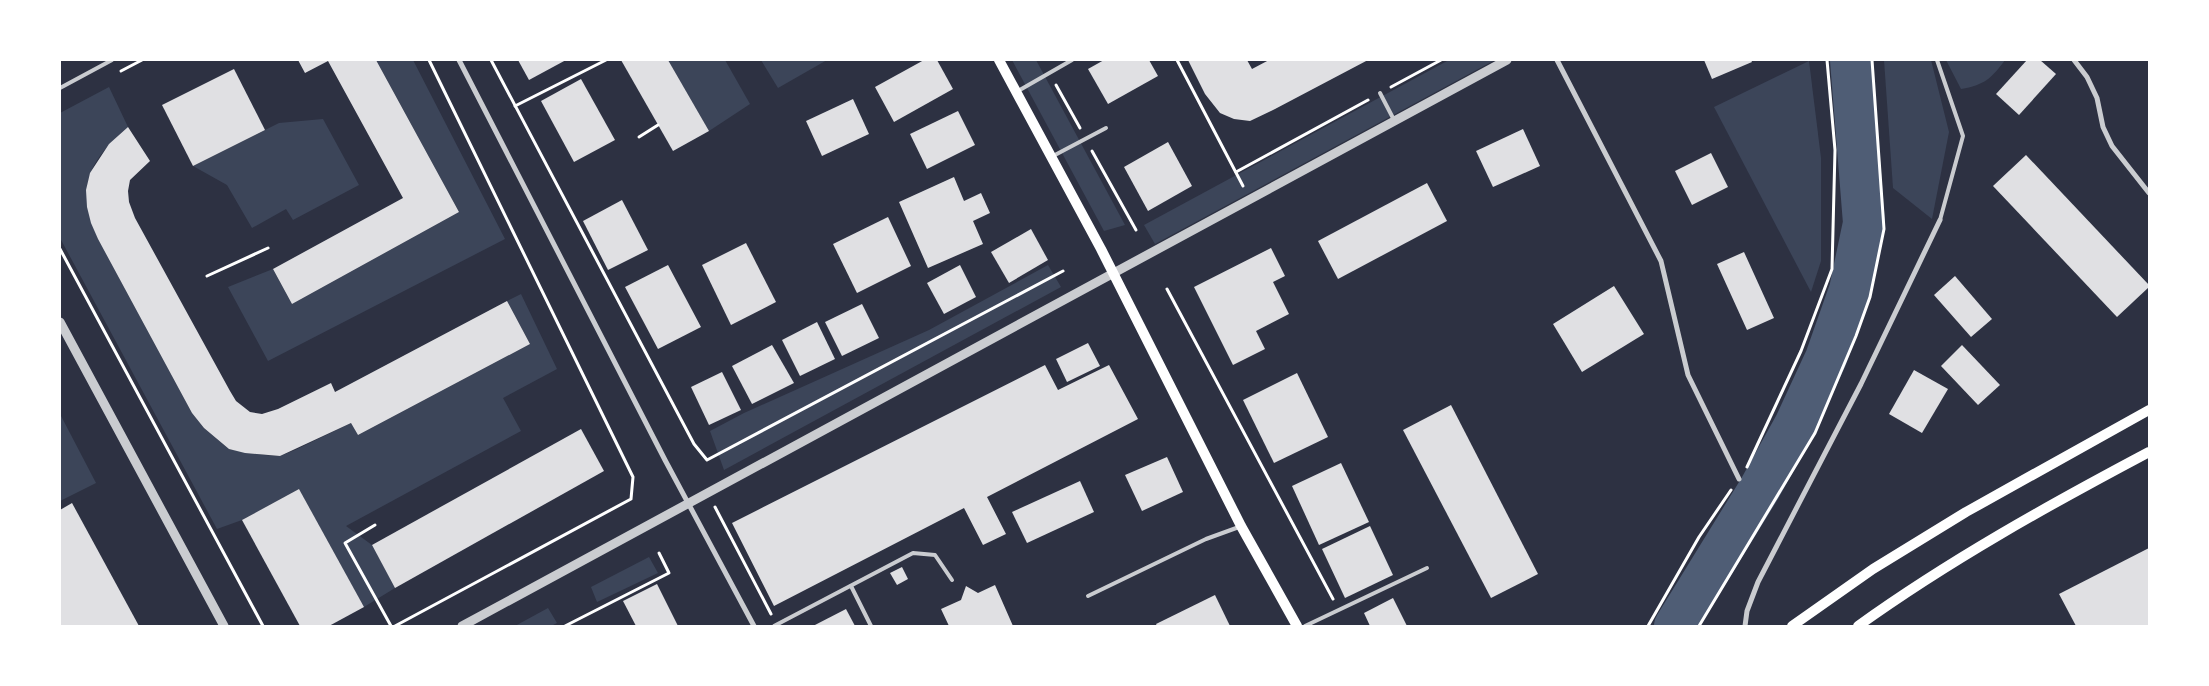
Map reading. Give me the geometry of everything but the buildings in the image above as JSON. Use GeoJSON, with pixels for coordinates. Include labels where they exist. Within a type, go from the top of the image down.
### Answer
{"type":"FeatureCollection","features":[{"type":"Feature","properties":{"kind":"main road"},"geometry":{"type":"LineString","coordinates":[[999,60],[1113,274],[1241,526],[1297,626]]}},
{"type":"Feature","properties":{"kind":"main road"},"geometry":{"type":"LineString","coordinates":[[1792,626],[1873,570],[1966,512],[2149,410]]}},
{"type":"Feature","properties":{"kind":"main road"},"geometry":{"type":"LineString","coordinates":[[1858,626],[1893,601],[1982,544],[2149,452]]}},
{"type":"Feature","properties":{"kind":"street"},"geometry":{"type":"LineString","coordinates":[[458,60],[754,626]]}},
{"type":"Feature","properties":{"kind":"street"},"geometry":{"type":"LineString","coordinates":[[462,626],[1507,60]]}},
{"type":"Feature","properties":{"kind":"street"},"geometry":{"type":"LineString","coordinates":[[1557,60],[1662,261],[1688,376],[1739,479]]}},
{"type":"Feature","properties":{"kind":"street"},"geometry":{"type":"LineString","coordinates":[[2074,60],[2087,77],[2097,98],[2103,127],[2112,146],[2149,193]]}},
{"type":"Feature","properties":{"kind":"street"},"geometry":{"type":"LineString","coordinates":[[1745,626],[1747,611],[1758,582],[1861,384],[1940,220]]}},
{"type":"Feature","properties":{"kind":"street"},"geometry":{"type":"LineString","coordinates":[[60,322],[224,626]]}},
{"type":"Feature","properties":{"kind":"lane"},"geometry":{"type":"LineString","coordinates":[[60,88],[112,60]]}},
{"type":"Feature","properties":{"kind":"lane"},"geometry":{"type":"LineString","coordinates":[[1016,92],[1072,60]]}},
{"type":"Feature","properties":{"kind":"lane"},"geometry":{"type":"LineString","coordinates":[[1937,60],[1963,136],[1940,220]]}},
{"type":"Feature","properties":{"kind":"lane"},"geometry":{"type":"LineString","coordinates":[[1380,93],[1395,121]]}},
{"type":"Feature","properties":{"kind":"lane"},"geometry":{"type":"LineString","coordinates":[[1052,158],[1106,128]]}},
{"type":"Feature","properties":{"kind":"lane"},"geometry":{"type":"LineString","coordinates":[[1088,596],[1206,539],[1241,526]]}},
{"type":"Feature","properties":{"kind":"lane"},"geometry":{"type":"LineString","coordinates":[[775,625],[913,553],[935,555],[952,580]]}},
{"type":"Feature","properties":{"kind":"lane"},"geometry":{"type":"LineString","coordinates":[[1305,626],[1427,568]]}},
{"type":"Feature","properties":{"kind":"lane"},"geometry":{"type":"LineString","coordinates":[[851,586],[871,626]]}},
{"type":"Feature","properties":{"kind":"path"},"geometry":{"type":"LineString","coordinates":[[375,525],[345,543],[393,626],[631,499],[633,477],[429,60]]}},
{"type":"Feature","properties":{"kind":"path"},"geometry":{"type":"LineString","coordinates":[[491,60],[689,435],[707,460],[1062,271]]}},
{"type":"Feature","properties":{"kind":"path"},"geometry":{"type":"LineString","coordinates":[[515,106],[606,60]]}},
{"type":"Feature","properties":{"kind":"path"},"geometry":{"type":"LineString","coordinates":[[1177,60],[1250,199]]}},
{"type":"Feature","properties":{"kind":"path"},"geometry":{"type":"LineString","coordinates":[[1236,172],[1441,60]]}},
{"type":"Feature","properties":{"kind":"path"},"geometry":{"type":"LineString","coordinates":[[1648,626],[1699,538],[1750,463],[1801,351],[1832,269],[1835,150],[1827,60]]}},
{"type":"Feature","properties":{"kind":"path"},"geometry":{"type":"LineString","coordinates":[[1699,626],[1815,433],[1856,336],[1870,297],[1884,229],[1872,60]]}},
{"type":"Feature","properties":{"kind":"path"},"geometry":{"type":"LineString","coordinates":[[639,137],[658,126]]}},
{"type":"Feature","properties":{"kind":"path"},"geometry":{"type":"LineString","coordinates":[[207,276],[268,248]]}},
{"type":"Feature","properties":{"kind":"path"},"geometry":{"type":"LineString","coordinates":[[60,249],[263,626]]}},
{"type":"Feature","properties":{"kind":"path"},"geometry":{"type":"LineString","coordinates":[[1167,289],[1339,610]]}},
{"type":"Feature","properties":{"kind":"path"},"geometry":{"type":"LineString","coordinates":[[708,493],[775,625]]}},
{"type":"Feature","properties":{"kind":"path"},"geometry":{"type":"LineString","coordinates":[[565,626],[669,573],[659,553]]}},
{"type":"Feature","properties":{"kind":"shaded area"},"geometry":{"type":"Polygon","coordinates":[[[376,60],[413,60],[505,239],[268,361],[228,287],[273,269],[292,304],[459,212],[376,60]]]}},
{"type":"Feature","properties":{"kind":"shaded area"},"geometry":{"type":"Polygon","coordinates":[[[668,60],[725,60],[750,104],[709,131],[668,60]]]}},
{"type":"Feature","properties":{"kind":"shaded area"},"geometry":{"type":"Polygon","coordinates":[[[761,60],[827,60],[778,88],[761,60]]]}},
{"type":"Feature","properties":{"kind":"shaded area"},"geometry":{"type":"Polygon","coordinates":[[[1012,60],[1036,60],[1125,225],[1104,231],[1012,60]]]}},
{"type":"Feature","properties":{"kind":"shaded area"},"geometry":{"type":"Polygon","coordinates":[[[1449,60],[1493,61],[1155,244],[1144,225],[1449,60]]]}},
{"type":"Feature","properties":{"kind":"shaded area"},"geometry":{"type":"Polygon","coordinates":[[[1884,60],[1931,60],[1949,132],[1932,219],[1893,188],[1884,60]]]}},
{"type":"Feature","properties":{"kind":"shaded area"},"geometry":{"type":"Polygon","coordinates":[[[1946,60],[2005,60],[1986,80],[1961,89],[1946,60]]]}},
{"type":"Feature","properties":{"kind":"shaded area"},"geometry":{"type":"Polygon","coordinates":[[[1809,61],[1821,158],[1821,261],[1811,292],[1714,107],[1809,61]]]}},
{"type":"Feature","properties":{"kind":"shaded area"},"geometry":{"type":"Polygon","coordinates":[[[109,87],[128,127],[103,152],[89,177],[87,190],[91,220],[98,239],[192,413],[204,428],[229,449],[280,456],[351,423],[358,435],[530,344],[507,301],[521,294],[557,369],[503,398],[521,431],[346,526],[372,545],[395,588],[364,607],[299,489],[242,520],[217,529],[60,238],[60,113],[109,87]]]}},
{"type":"Feature","properties":{"kind":"shaded area"},"geometry":{"type":"Polygon","coordinates":[[[323,119],[359,185],[293,220],[286,209],[252,228],[227,185],[193,166],[279,123],[323,119]]]}},
{"type":"Feature","properties":{"kind":"shaded area"},"geometry":{"type":"Polygon","coordinates":[[[1048,265],[1061,287],[724,470],[710,431],[744,413],[929,330],[1048,265]]]}},
{"type":"Feature","properties":{"kind":"shaded area"},"geometry":{"type":"Polygon","coordinates":[[[60,414],[96,483],[60,501],[60,414]]]}},
{"type":"Feature","properties":{"kind":"shaded area"},"geometry":{"type":"Polygon","coordinates":[[[649,557],[658,573],[597,602],[591,587],[649,557]]]}},
{"type":"Feature","properties":{"kind":"shaded area"},"geometry":{"type":"Polygon","coordinates":[[[548,608],[557,623],[551,626],[515,626],[548,608]]]}},
{"type":"Feature","properties":{"kind":"waterway"},"geometry":{"type":"LineString","coordinates":[[1675,626],[1760,488],[1795,425],[1826,358],[1850,290],[1864,223],[1851,60]]}}]}
